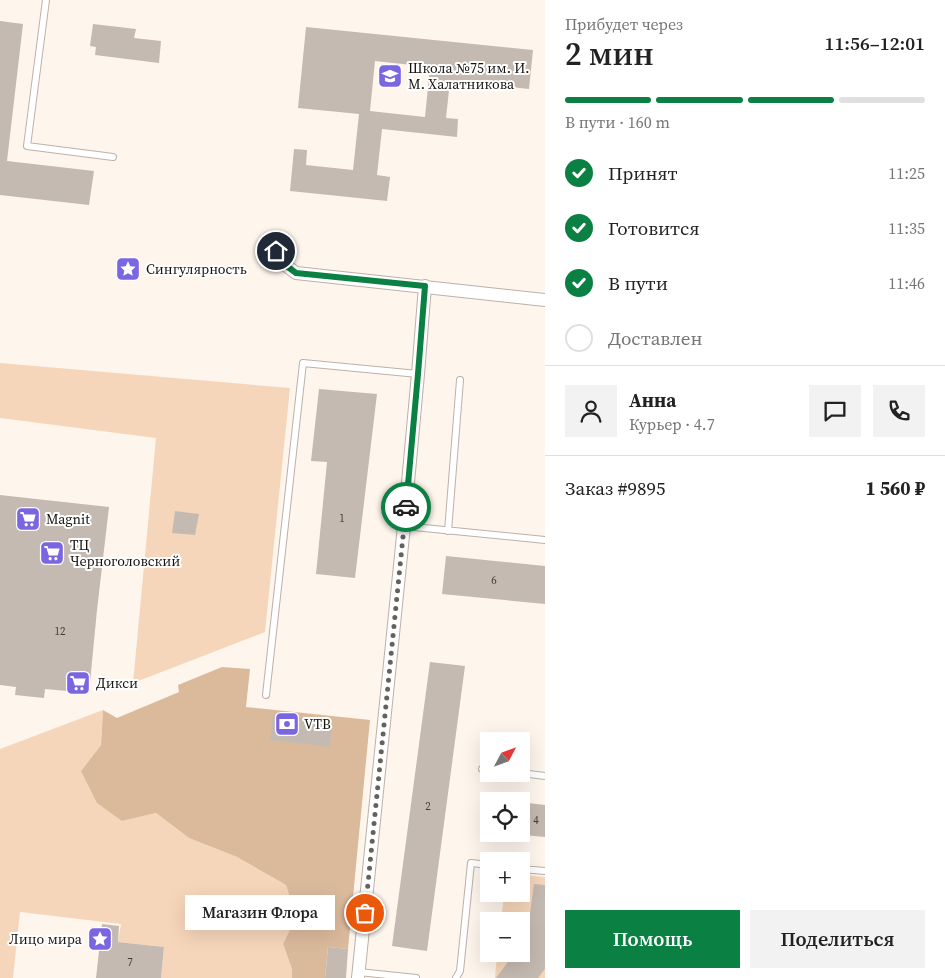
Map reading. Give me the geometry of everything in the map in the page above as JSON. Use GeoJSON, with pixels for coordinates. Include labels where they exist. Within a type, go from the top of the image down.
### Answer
{"type":"FeatureCollection","features":[{"type":"Feature","properties":{"kind":"street"},"geometry":{"type":"LineString","coordinates":[[276,251],[284,264],[296,273],[545,300]]}},
{"type":"Feature","properties":{"kind":"street"},"geometry":{"type":"LineString","coordinates":[[358,975],[404,526],[425,286]]}},
{"type":"Feature","properties":{"kind":"lane"},"geometry":{"type":"LineString","coordinates":[[46,0],[27,146],[113,156]]}},
{"type":"Feature","properties":{"kind":"lane"},"geometry":{"type":"LineString","coordinates":[[266,695],[302,363],[418,374]]}},
{"type":"Feature","properties":{"kind":"lane"},"geometry":{"type":"LineString","coordinates":[[448,531],[460,380]]}},
{"type":"Feature","properties":{"kind":"lane"},"geometry":{"type":"LineString","coordinates":[[404,526],[545,540]]}},
{"type":"Feature","properties":{"kind":"lane"},"geometry":{"type":"LineString","coordinates":[[530,774],[545,776]]}},
{"type":"Feature","properties":{"kind":"lane"},"geometry":{"type":"LineString","coordinates":[[456,978],[460,971],[471,863],[480,864]]}},
{"type":"Feature","properties":{"kind":"lane"},"geometry":{"type":"LineString","coordinates":[[530,870],[545,872]]}},
{"type":"Feature","properties":{"kind":"lane"},"geometry":{"type":"LineString","coordinates":[[358,975],[416,978]]}},
{"type":"Feature","properties":{"kind":"shaded area"},"geometry":{"type":"Polygon","coordinates":[[[0,363],[290,388],[265,632],[133,683],[156,438],[0,418],[0,363]]]}},
{"type":"Feature","properties":{"kind":"shaded area"},"geometry":{"type":"Polygon","coordinates":[[[222,667],[250,669],[246,707],[370,720],[348,949],[328,947],[325,978],[292,978],[292,969],[283,944],[296,917],[286,885],[237,857],[189,838],[156,813],[122,821],[97,803],[81,771],[101,745],[103,710],[117,718],[179,692],[178,685],[222,667]]]}},
{"type":"Feature","properties":{"kind":"shaded area"},"geometry":{"type":"Polygon","coordinates":[[[103,710],[101,745],[81,771],[122,821],[156,813],[189,838],[237,857],[286,885],[296,917],[283,944],[292,969],[292,978],[161,978],[164,947],[118,942],[121,924],[20,912],[13,978],[0,978],[0,749],[103,710]]]}},
{"type":"Feature","properties":{"kind":"shaded area"},"geometry":{"type":"Polygon","coordinates":[[[530,876],[545,877],[545,978],[495,978],[496,962],[530,962],[530,912],[502,912],[503,902],[530,902],[530,876]]]}},
{"type":"Feature","properties":{"kind":"building"},"geometry":{"type":"Polygon","coordinates":[[[0,21],[23,24],[7,161],[94,171],[89,205],[0,195],[0,21]]]}},
{"type":"Feature","properties":{"kind":"building"},"geometry":{"type":"Polygon","coordinates":[[[93,24],[136,29],[134,38],[161,41],[159,63],[95,55],[96,47],[90,46],[93,24]]]}},
{"type":"Feature","properties":{"kind":"building"},"geometry":{"type":"Polygon","coordinates":[[[306,27],[533,50],[529,89],[450,81],[446,118],[458,119],[457,137],[382,129],[377,175],[390,177],[387,201],[290,191],[294,149],[307,150],[306,165],[353,170],[359,114],[298,108],[306,27]],[[375,61],[370,111],[425,117],[430,67],[375,61]]]}},
{"type":"Feature","properties":{"kind":"building"},"geometry":{"type":"Polygon","coordinates":[[[319,389],[377,394],[355,578],[316,574],[327,462],[311,461],[319,389]]]}},
{"type":"Feature","properties":{"kind":"building"},"geometry":{"type":"Polygon","coordinates":[[[0,495],[109,507],[89,693],[45,689],[44,698],[15,695],[16,687],[0,685],[0,495]]]}},
{"type":"Feature","properties":{"kind":"building"},"geometry":{"type":"Polygon","coordinates":[[[175,511],[199,514],[195,535],[172,533],[175,511]]]}},
{"type":"Feature","properties":{"kind":"building"},"geometry":{"type":"Polygon","coordinates":[[[446,556],[545,566],[545,604],[442,594],[446,556]]]}},
{"type":"Feature","properties":{"kind":"building"},"geometry":{"type":"Polygon","coordinates":[[[430,662],[465,666],[427,951],[392,946],[430,662]]]}},
{"type":"Feature","properties":{"kind":"building"},"geometry":{"type":"Polygon","coordinates":[[[273,715],[332,721],[330,747],[270,740],[273,715]]]}},
{"type":"Feature","properties":{"kind":"building"},"geometry":{"type":"Polygon","coordinates":[[[530,803],[545,805],[545,837],[530,836],[530,803]]]}},
{"type":"Feature","properties":{"kind":"building"},"geometry":{"type":"Polygon","coordinates":[[[534,884],[545,885],[545,969],[538,978],[496,978],[508,962],[530,962],[530,914],[534,884]]]}},
{"type":"Feature","properties":{"kind":"building"},"geometry":{"type":"Polygon","coordinates":[[[102,924],[119,926],[118,942],[164,947],[161,978],[96,978],[102,924]]]}},
{"type":"Feature","properties":{"kind":"building"},"geometry":{"type":"Polygon","coordinates":[[[328,947],[348,949],[346,978],[325,978],[328,947]]]}},
{"type":"Feature","properties":{"kind":"way so far"},"geometry":{"type":"LineString","coordinates":[[365,913],[406,507]]}},
{"type":"Feature","properties":{"kind":"place","name":"Школа №75 им. И. М. Халатникова"},"geometry":{"type":"Point","coordinates":[390,76]}},
{"type":"Feature","properties":{"kind":"place","name":"Сингулярность"},"geometry":{"type":"Point","coordinates":[128,269]}},
{"type":"Feature","properties":{"kind":"place","name":"Magnit"},"geometry":{"type":"Point","coordinates":[28,519]}},
{"type":"Feature","properties":{"kind":"place","name":"ТЦ Черноголовский"},"geometry":{"type":"Point","coordinates":[52,553]}},
{"type":"Feature","properties":{"kind":"place","name":"Дикси"},"geometry":{"type":"Point","coordinates":[78,683]}},
{"type":"Feature","properties":{"kind":"place","name":"VTB"},"geometry":{"type":"Point","coordinates":[287,724]}},
{"type":"Feature","properties":{"kind":"place","name":"Магазин Флора"},"geometry":{"type":"Point","coordinates":[365,913]}},
{"type":"Feature","properties":{"kind":"place","name":"Лицо мира"},"geometry":{"type":"Point","coordinates":[100,939]}},
{"type":"Feature","properties":{"kind":"route"},"geometry":{"type":"LineString","coordinates":[[276,251],[284,264],[296,273],[425,286],[406,507]]}}]}
